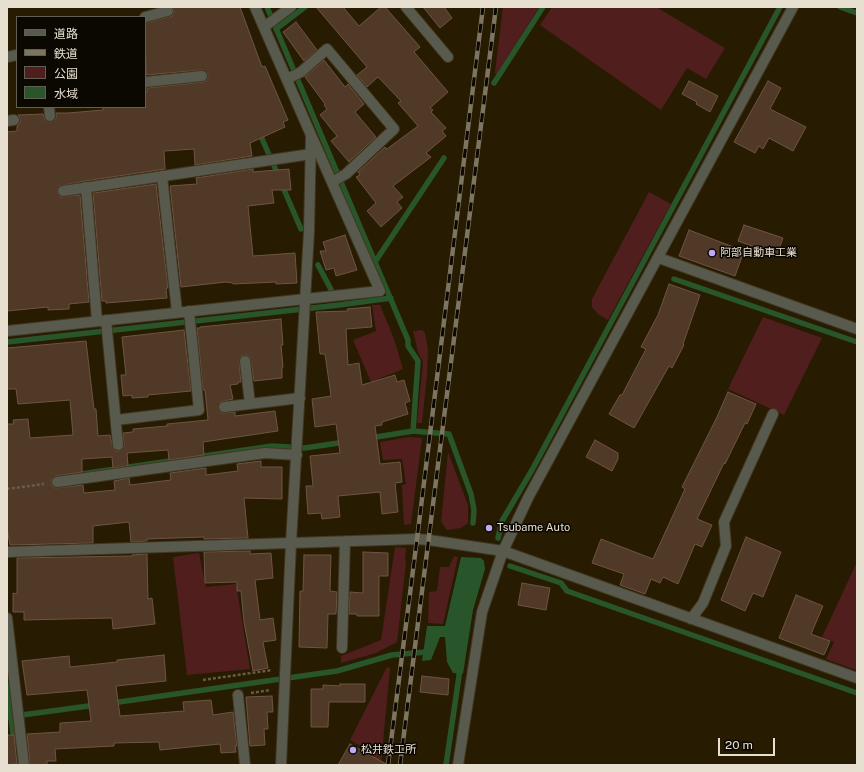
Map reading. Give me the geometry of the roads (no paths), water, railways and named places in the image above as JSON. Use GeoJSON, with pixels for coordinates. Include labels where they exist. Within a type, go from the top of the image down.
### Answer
{"type":"FeatureCollection","features":[{"type":"Feature","properties":{"kind":"street"},"geometry":{"type":"LineString","coordinates":[[7,331],[104,326],[177,312],[190,319],[305,306],[333,296],[380,291],[334,181],[311,135],[269,23],[255,7]]}},
{"type":"Feature","properties":{"kind":"street"},"geometry":{"type":"LineString","coordinates":[[269,23],[292,7]]}},
{"type":"Feature","properties":{"kind":"street"},"geometry":{"type":"LineString","coordinates":[[407,7],[448,57]]}},
{"type":"Feature","properties":{"kind":"street"},"geometry":{"type":"LineString","coordinates":[[458,765],[482,612],[503,551],[528,498],[659,258],[793,7]]}},
{"type":"Feature","properties":{"kind":"street"},"geometry":{"type":"LineString","coordinates":[[146,18],[168,11]]}},
{"type":"Feature","properties":{"kind":"street"},"geometry":{"type":"LineString","coordinates":[[289,78],[301,72],[327,49],[394,129],[346,174],[334,181]]}},
{"type":"Feature","properties":{"kind":"street"},"geometry":{"type":"LineString","coordinates":[[146,82],[202,76]]}},
{"type":"Feature","properties":{"kind":"street"},"geometry":{"type":"LineString","coordinates":[[281,765],[291,544],[309,232],[311,135]]}},
{"type":"Feature","properties":{"kind":"street"},"geometry":{"type":"LineString","coordinates":[[64,191],[311,154]]}},
{"type":"Feature","properties":{"kind":"street"},"geometry":{"type":"LineString","coordinates":[[162,176],[177,312]]}},
{"type":"Feature","properties":{"kind":"street"},"geometry":{"type":"LineString","coordinates":[[86,187],[118,444]]}},
{"type":"Feature","properties":{"kind":"street"},"geometry":{"type":"LineString","coordinates":[[659,258],[857,329]]}},
{"type":"Feature","properties":{"kind":"street"},"geometry":{"type":"LineString","coordinates":[[116,420],[199,410],[190,319]]}},
{"type":"Feature","properties":{"kind":"street"},"geometry":{"type":"LineString","coordinates":[[245,361],[250,404]]}},
{"type":"Feature","properties":{"kind":"street"},"geometry":{"type":"LineString","coordinates":[[224,407],[300,398]]}},
{"type":"Feature","properties":{"kind":"street"},"geometry":{"type":"LineString","coordinates":[[690,618],[703,603],[726,546],[724,522],[773,414]]}},
{"type":"Feature","properties":{"kind":"street"},"geometry":{"type":"LineString","coordinates":[[57,482],[265,453],[297,450]]}},
{"type":"Feature","properties":{"kind":"street"},"geometry":{"type":"LineString","coordinates":[[7,552],[417,539],[503,551],[857,678]]}},
{"type":"Feature","properties":{"kind":"street"},"geometry":{"type":"LineString","coordinates":[[342,648],[345,541]]}},
{"type":"Feature","properties":{"kind":"street"},"geometry":{"type":"LineString","coordinates":[[7,618],[24,765]]}},
{"type":"Feature","properties":{"kind":"street"},"geometry":{"type":"LineString","coordinates":[[238,695],[245,765]]}},
{"type":"Feature","properties":{"kind":"water"},"geometry":{"type":"Polygon","coordinates":[[[461,557],[481,558],[484,561],[485,569],[473,610],[463,674],[453,673],[447,662],[445,637],[440,637],[431,660],[422,661],[427,626],[445,626],[461,557]]]}},
{"type":"Feature","properties":{"kind":"waterway"},"geometry":{"type":"LineString","coordinates":[[267,7],[408,340],[408,346],[418,361],[413,431],[449,434],[471,494],[474,510],[473,523]]}},
{"type":"Feature","properties":{"kind":"waterway"},"geometry":{"type":"LineString","coordinates":[[276,29],[305,7]]}},
{"type":"Feature","properties":{"kind":"waterway"},"geometry":{"type":"LineString","coordinates":[[494,83],[543,7]]}},
{"type":"Feature","properties":{"kind":"waterway"},"geometry":{"type":"LineString","coordinates":[[498,538],[502,521],[532,470],[780,7]]}},
{"type":"Feature","properties":{"kind":"waterway"},"geometry":{"type":"LineString","coordinates":[[840,7],[857,13]]}},
{"type":"Feature","properties":{"kind":"waterway"},"geometry":{"type":"LineString","coordinates":[[259,132],[279,177]]}},
{"type":"Feature","properties":{"kind":"waterway"},"geometry":{"type":"LineString","coordinates":[[375,262],[444,158]]}},
{"type":"Feature","properties":{"kind":"waterway"},"geometry":{"type":"LineString","coordinates":[[282,185],[301,229]]}},
{"type":"Feature","properties":{"kind":"waterway"},"geometry":{"type":"LineString","coordinates":[[318,265],[335,297]]}},
{"type":"Feature","properties":{"kind":"waterway"},"geometry":{"type":"LineString","coordinates":[[674,279],[857,342]]}},
{"type":"Feature","properties":{"kind":"waterway"},"geometry":{"type":"LineString","coordinates":[[7,342],[391,298]]}},
{"type":"Feature","properties":{"kind":"waterway"},"geometry":{"type":"LineString","coordinates":[[370,438],[413,431]]}},
{"type":"Feature","properties":{"kind":"waterway"},"geometry":{"type":"LineString","coordinates":[[47,479],[272,446],[305,448],[345,442]]}},
{"type":"Feature","properties":{"kind":"waterway"},"geometry":{"type":"LineString","coordinates":[[510,566],[561,583],[567,591],[857,693]]}},
{"type":"Feature","properties":{"kind":"waterway"},"geometry":{"type":"LineString","coordinates":[[112,703],[337,671],[392,655],[426,652],[427,649]]}},
{"type":"Feature","properties":{"kind":"waterway"},"geometry":{"type":"LineString","coordinates":[[446,765],[459,668]]}},
{"type":"Feature","properties":{"kind":"waterway"},"geometry":{"type":"LineString","coordinates":[[7,685],[14,742]]}},
{"type":"Feature","properties":{"kind":"waterway"},"geometry":{"type":"LineString","coordinates":[[7,717],[96,705]]}},
{"type":"Feature","properties":{"kind":"railway"},"geometry":{"type":"LineString","coordinates":[[388,765],[483,7]]}},
{"type":"Feature","properties":{"kind":"railway"},"geometry":{"type":"LineString","coordinates":[[400,765],[496,7]]}},
{"type":"Feature","properties":{"kind":"place","name":"阿部自動車工業"},"geometry":{"type":"Point","coordinates":[712,253]}},
{"type":"Feature","properties":{"kind":"place","name":"Tsubame Auto"},"geometry":{"type":"Point","coordinates":[489,528]}},
{"type":"Feature","properties":{"kind":"place","name":"松井鉄工所"},"geometry":{"type":"Point","coordinates":[353,750]}}]}
